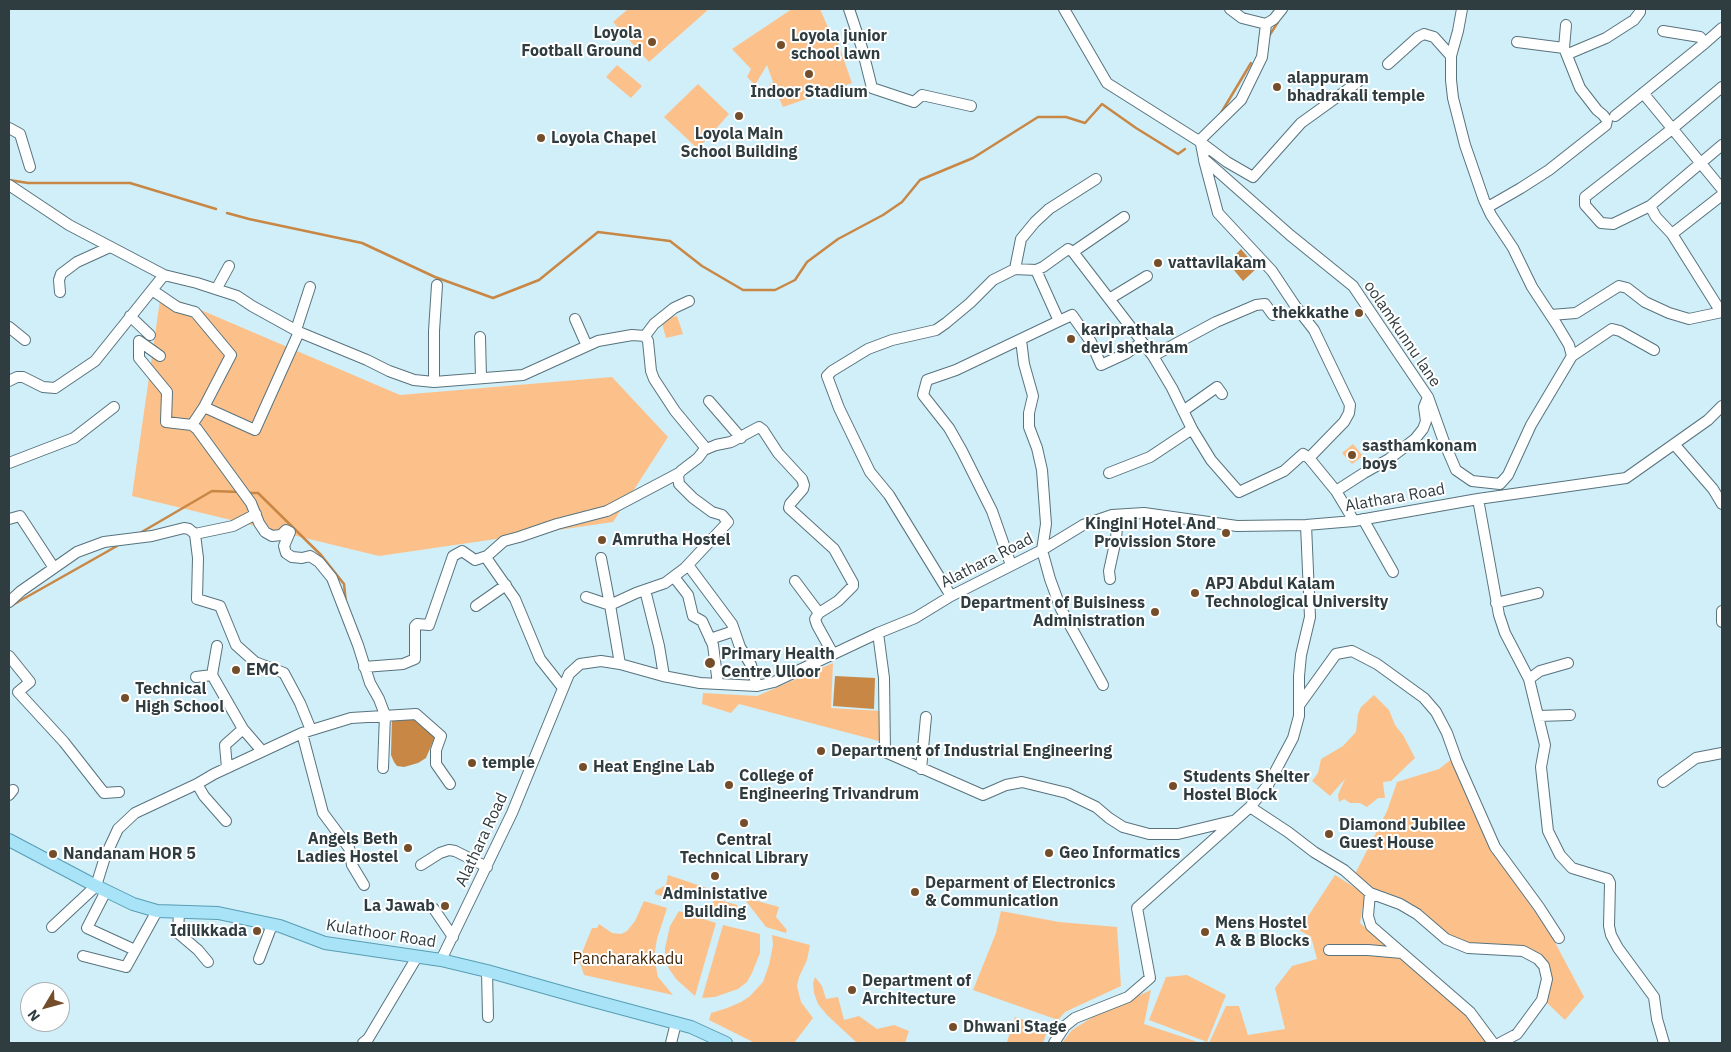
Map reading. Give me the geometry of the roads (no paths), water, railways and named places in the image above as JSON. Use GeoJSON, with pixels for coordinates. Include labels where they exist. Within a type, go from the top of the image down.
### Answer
{"type":"FeatureCollection","features":[{"type":"Feature","properties":{"kind":"main road","name":"Kulathoor Road"},"geometry":{"type":"LineString","coordinates":[[9,840],[101,889],[133,904],[157,911],[218,914],[272,925],[325,943],[442,960],[676,1023],[726,1043]]}},
{"type":"Feature","properties":{"kind":"street"},"geometry":{"type":"LineString","coordinates":[[849,9],[862,48],[872,88],[914,102],[922,95],[971,106]]}},
{"type":"Feature","properties":{"kind":"street"},"geometry":{"type":"LineString","coordinates":[[1064,9],[1108,83],[1253,177],[1301,123],[1358,82]]}},
{"type":"Feature","properties":{"kind":"street"},"geometry":{"type":"LineString","coordinates":[[1230,9],[1242,18],[1266,24],[1274,20],[1282,9]]}},
{"type":"Feature","properties":{"kind":"street"},"geometry":{"type":"LineString","coordinates":[[1462,9],[1451,56],[1453,98],[1465,145],[1488,207],[1513,248],[1532,287],[1569,345],[1572,356],[1612,329],[1620,330],[1654,350]]}},
{"type":"Feature","properties":{"kind":"street"},"geometry":{"type":"LineString","coordinates":[[1518,42],[1566,51],[1606,38],[1634,20],[1640,9]]}},
{"type":"Feature","properties":{"kind":"street"},"geometry":{"type":"LineString","coordinates":[[1200,143],[1241,100],[1262,57],[1266,24]]}},
{"type":"Feature","properties":{"kind":"street"},"geometry":{"type":"LineString","coordinates":[[1488,207],[1549,170],[1606,124],[1607,120],[1580,88],[1566,51],[1566,25]]}},
{"type":"Feature","properties":{"kind":"street"},"geometry":{"type":"LineString","coordinates":[[1615,116],[1722,28]]}},
{"type":"Feature","properties":{"kind":"street"},"geometry":{"type":"LineString","coordinates":[[1663,31],[1700,37],[1704,43]]}},
{"type":"Feature","properties":{"kind":"street"},"geometry":{"type":"LineString","coordinates":[[1388,64],[1418,36],[1424,34],[1434,37],[1451,56]]}},
{"type":"Feature","properties":{"kind":"street"},"geometry":{"type":"LineString","coordinates":[[1722,86],[1672,129],[1585,197],[1585,205],[1602,223],[1613,224],[1650,206],[1722,145]]}},
{"type":"Feature","properties":{"kind":"street"},"geometry":{"type":"LineString","coordinates":[[1642,93],[1722,189]]}},
{"type":"Feature","properties":{"kind":"street"},"geometry":{"type":"LineString","coordinates":[[9,128],[20,134],[30,167]]}},
{"type":"Feature","properties":{"kind":"street"},"geometry":{"type":"LineString","coordinates":[[1200,143],[1218,213],[1272,271],[1296,308],[1314,330],[1350,405],[1349,413],[1344,422],[1309,458]]}},
{"type":"Feature","properties":{"kind":"street","name":"oolamkunnu lane"},"geometry":{"type":"LineString","coordinates":[[1204,159],[1290,235],[1353,286],[1428,396],[1456,470],[1472,481],[1496,485],[1503,482],[1531,425],[1572,356]]}},
{"type":"Feature","properties":{"kind":"street"},"geometry":{"type":"LineString","coordinates":[[1015,269],[1021,239],[1036,222],[1049,209],[1096,179]]}},
{"type":"Feature","properties":{"kind":"street"},"geometry":{"type":"LineString","coordinates":[[9,185],[69,225],[164,275],[217,288],[238,296],[252,306],[298,331],[414,380],[434,382],[523,375],[598,341],[632,334],[645,336]]}},
{"type":"Feature","properties":{"kind":"street"},"geometry":{"type":"LineString","coordinates":[[1672,234],[1722,195]]}},
{"type":"Feature","properties":{"kind":"street"},"geometry":{"type":"LineString","coordinates":[[1551,315],[1576,313],[1619,286],[1627,288],[1645,302],[1669,313],[1689,319],[1721,312],[1672,234],[1656,217],[1650,206]]}},
{"type":"Feature","properties":{"kind":"street"},"geometry":{"type":"LineString","coordinates":[[1073,252],[1124,217]]}},
{"type":"Feature","properties":{"kind":"street"},"geometry":{"type":"LineString","coordinates":[[60,292],[58,280],[60,274],[87,257],[110,247]]}},
{"type":"Feature","properties":{"kind":"street"},"geometry":{"type":"LineString","coordinates":[[951,596],[889,495],[870,472],[839,408],[827,376],[868,349],[892,340],[936,330],[946,324],[970,303],[993,280],[1015,269],[1036,270],[1068,249],[1073,252],[1153,356],[1211,460],[1239,492],[1284,471],[1303,454],[1309,458],[1359,520],[1393,572]]}},
{"type":"Feature","properties":{"kind":"street"},"geometry":{"type":"LineString","coordinates":[[217,288],[229,266]]}},
{"type":"Feature","properties":{"kind":"street"},"geometry":{"type":"LineString","coordinates":[[1036,270],[1059,322]]}},
{"type":"Feature","properties":{"kind":"street"},"geometry":{"type":"LineString","coordinates":[[9,381],[23,376],[42,386],[55,388],[94,362],[164,275]]}},
{"type":"Feature","properties":{"kind":"street"},"geometry":{"type":"LineString","coordinates":[[1109,299],[1147,276]]}},
{"type":"Feature","properties":{"kind":"street"},"geometry":{"type":"LineString","coordinates":[[434,382],[434,331],[437,285]]}},
{"type":"Feature","properties":{"kind":"street"},"geometry":{"type":"LineString","coordinates":[[204,407],[254,430],[298,331],[310,287]]}},
{"type":"Feature","properties":{"kind":"street"},"geometry":{"type":"LineString","coordinates":[[152,290],[177,307],[195,312],[230,355],[204,407],[192,425]]}},
{"type":"Feature","properties":{"kind":"street"},"geometry":{"type":"LineString","coordinates":[[645,336],[654,324],[674,308],[689,301]]}},
{"type":"Feature","properties":{"kind":"street"},"geometry":{"type":"LineString","coordinates":[[1153,356],[1216,322],[1256,305],[1265,304],[1273,315]]}},
{"type":"Feature","properties":{"kind":"street"},"geometry":{"type":"LineString","coordinates":[[1011,565],[992,511],[962,451],[949,428],[923,395],[927,380],[956,370],[1072,315],[1092,342],[1101,365],[1128,353],[1142,342]]}},
{"type":"Feature","properties":{"kind":"street"},"geometry":{"type":"LineString","coordinates":[[130,316],[150,335]]}},
{"type":"Feature","properties":{"kind":"street"},"geometry":{"type":"LineString","coordinates":[[575,319],[587,346]]}},
{"type":"Feature","properties":{"kind":"street"},"geometry":{"type":"LineString","coordinates":[[9,327],[25,340]]}},
{"type":"Feature","properties":{"kind":"street"},"geometry":{"type":"LineString","coordinates":[[645,336],[648,341],[651,371],[654,379],[675,411],[702,442],[704,450]]}},
{"type":"Feature","properties":{"kind":"street"},"geometry":{"type":"LineString","coordinates":[[480,337],[481,378]]}},
{"type":"Feature","properties":{"kind":"street"},"geometry":{"type":"LineString","coordinates":[[1021,340],[1024,364],[1033,396],[1029,412],[1029,427],[1037,448],[1042,470],[1046,524],[1042,550],[1061,609],[1103,685]]}},
{"type":"Feature","properties":{"kind":"street"},"geometry":{"type":"LineString","coordinates":[[160,356],[139,341],[139,358],[167,392],[166,422],[192,425],[203,436],[247,497],[265,532],[272,536],[282,535],[286,530],[290,532],[284,546],[286,552],[292,557],[302,558],[310,556],[319,562],[332,578],[358,645],[364,667],[385,715],[383,768]]}},
{"type":"Feature","properties":{"kind":"street"},"geometry":{"type":"LineString","coordinates":[[1183,411],[1218,387],[1222,394]]}},
{"type":"Feature","properties":{"kind":"street"},"geometry":{"type":"LineString","coordinates":[[1336,491],[1389,459],[1415,439],[1423,429],[1426,421],[1424,407],[1428,396]]}},
{"type":"Feature","properties":{"kind":"street"},"geometry":{"type":"LineString","coordinates":[[709,402],[741,438]]}},
{"type":"Feature","properties":{"kind":"street","name":"Alathara Road"},"geometry":{"type":"LineString","coordinates":[[442,960],[487,867],[543,740],[562,688],[569,674],[580,664],[601,661],[664,676],[718,684],[757,686],[774,682],[878,632],[915,618],[951,596],[1042,550],[1083,525],[1112,515],[1144,513],[1237,526],[1306,526],[1359,520],[1478,499],[1626,478],[1708,420],[1722,406]]}},
{"type":"Feature","properties":{"kind":"street"},"geometry":{"type":"LineString","coordinates":[[9,463],[74,438],[114,407]]}},
{"type":"Feature","properties":{"kind":"street"},"geometry":{"type":"LineString","coordinates":[[364,667],[403,664],[416,659],[415,626],[417,624],[429,625],[453,556],[462,551],[475,560],[487,556],[504,541],[519,538],[556,524],[607,511],[679,473],[698,458],[704,450],[741,438],[759,428],[778,453],[802,479],[803,489],[790,504],[789,508],[834,549],[852,580],[853,586],[838,601],[819,613],[815,619],[833,654]]}},
{"type":"Feature","properties":{"kind":"street"},"geometry":{"type":"LineString","coordinates":[[1109,472],[1150,457],[1192,429]]}},
{"type":"Feature","properties":{"kind":"street"},"geometry":{"type":"LineString","coordinates":[[1674,444],[1713,488],[1722,504]]}},
{"type":"Feature","properties":{"kind":"street"},"geometry":{"type":"LineString","coordinates":[[586,598],[610,605],[665,583],[688,565],[728,522],[722,515],[712,512],[682,488],[678,479],[679,473]]}},
{"type":"Feature","properties":{"kind":"street"},"geometry":{"type":"LineString","coordinates":[[1478,499],[1496,603],[1505,633],[1528,679],[1545,745],[1542,767],[1548,831],[1560,855],[1572,868],[1608,879],[1610,883],[1609,926],[1611,935],[1618,948],[1654,997],[1656,1020],[1664,1043]]}},
{"type":"Feature","properties":{"kind":"street"},"geometry":{"type":"LineString","coordinates":[[195,534],[233,526],[256,514]]}},
{"type":"Feature","properties":{"kind":"street"},"geometry":{"type":"LineString","coordinates":[[1110,579],[1109,571],[1116,538],[1118,515]]}},
{"type":"Feature","properties":{"kind":"street"},"geometry":{"type":"LineString","coordinates":[[9,519],[20,516],[54,568]]}},
{"type":"Feature","properties":{"kind":"street"},"geometry":{"type":"LineString","coordinates":[[1054,1043],[1065,1026],[1075,1018],[1128,997],[1150,978],[1137,908],[1250,807],[1268,785],[1293,738],[1299,716],[1301,655],[1310,617],[1306,526]]}},
{"type":"Feature","properties":{"kind":"street"},"geometry":{"type":"LineString","coordinates":[[9,602],[20,591],[77,552],[104,542],[152,536],[184,528],[193,531],[198,558],[197,599],[220,606],[236,645],[255,662],[284,673],[300,703],[324,813],[349,848],[352,865],[364,885]]}},
{"type":"Feature","properties":{"kind":"street"},"geometry":{"type":"LineString","coordinates":[[487,556],[487,559],[515,599],[540,659],[562,688]]}},
{"type":"Feature","properties":{"kind":"street"},"geometry":{"type":"LineString","coordinates":[[601,558],[620,664]]}},
{"type":"Feature","properties":{"kind":"street"},"geometry":{"type":"LineString","coordinates":[[688,565],[732,624],[740,646],[751,665],[757,686]]}},
{"type":"Feature","properties":{"kind":"street"},"geometry":{"type":"LineString","coordinates":[[674,577],[688,595],[694,616],[702,621],[713,645],[718,684]]}},
{"type":"Feature","properties":{"kind":"street"},"geometry":{"type":"LineString","coordinates":[[795,581],[819,613]]}},
{"type":"Feature","properties":{"kind":"street"},"geometry":{"type":"LineString","coordinates":[[476,606],[506,585]]}},
{"type":"Feature","properties":{"kind":"street"},"geometry":{"type":"LineString","coordinates":[[645,590],[659,646],[664,676]]}},
{"type":"Feature","properties":{"kind":"street"},"geometry":{"type":"LineString","coordinates":[[1496,603],[1538,593]]}},
{"type":"Feature","properties":{"kind":"street"},"geometry":{"type":"LineString","coordinates":[[1722,611],[1722,622]]}},
{"type":"Feature","properties":{"kind":"street"},"geometry":{"type":"LineString","coordinates":[[710,639],[734,631]]}},
{"type":"Feature","properties":{"kind":"street"},"geometry":{"type":"LineString","coordinates":[[878,632],[884,678],[885,752],[983,795],[1006,785],[1022,782],[1067,793],[1096,807],[1108,818],[1124,827],[1149,834],[1178,834],[1236,820]]}},
{"type":"Feature","properties":{"kind":"street"},"geometry":{"type":"LineString","coordinates":[[217,646],[212,675],[244,730],[262,752]]}},
{"type":"Feature","properties":{"kind":"street"},"geometry":{"type":"LineString","coordinates":[[1300,704],[1336,654],[1352,651],[1377,664],[1424,698],[1436,712],[1447,733],[1457,761],[1495,847],[1539,907],[1558,938]]}},
{"type":"Feature","properties":{"kind":"street"},"geometry":{"type":"LineString","coordinates":[[9,656],[30,682],[18,692],[64,742],[104,793],[119,792]]}},
{"type":"Feature","properties":{"kind":"street"},"geometry":{"type":"LineString","coordinates":[[1528,679],[1540,671],[1568,662]]}},
{"type":"Feature","properties":{"kind":"street"},"geometry":{"type":"LineString","coordinates":[[196,677],[212,675]]}},
{"type":"Feature","properties":{"kind":"street"},"geometry":{"type":"LineString","coordinates":[[135,950],[87,928],[101,889],[105,857],[118,829],[135,813],[226,768],[306,732],[351,718],[416,714],[441,736],[436,750],[436,764],[450,784]]}},
{"type":"Feature","properties":{"kind":"street"},"geometry":{"type":"LineString","coordinates":[[1538,716],[1570,715]]}},
{"type":"Feature","properties":{"kind":"street"},"geometry":{"type":"LineString","coordinates":[[921,769],[926,717]]}},
{"type":"Feature","properties":{"kind":"street"},"geometry":{"type":"LineString","coordinates":[[226,768],[226,745],[244,730]]}},
{"type":"Feature","properties":{"kind":"street"},"geometry":{"type":"LineString","coordinates":[[1663,782],[1696,758],[1722,753]]}},
{"type":"Feature","properties":{"kind":"street"},"geometry":{"type":"LineString","coordinates":[[197,784],[204,796],[226,821]]}},
{"type":"Feature","properties":{"kind":"street"},"geometry":{"type":"LineString","coordinates":[[1250,807],[1314,852],[1344,870],[1370,892],[1400,904],[1417,914],[1446,939],[1468,948],[1523,951],[1538,959],[1544,966],[1547,979],[1542,1000],[1517,1034],[1500,1043]]}},
{"type":"Feature","properties":{"kind":"street"},"geometry":{"type":"LineString","coordinates":[[421,865],[440,853],[450,850],[487,867]]}},
{"type":"Feature","properties":{"kind":"street"},"geometry":{"type":"LineString","coordinates":[[52,927],[101,889]]}},
{"type":"Feature","properties":{"kind":"street"},"geometry":{"type":"LineString","coordinates":[[1370,892],[1368,916],[1371,926],[1470,1012],[1493,1043]]}},
{"type":"Feature","properties":{"kind":"street"},"geometry":{"type":"LineString","coordinates":[[434,909],[453,937]]}},
{"type":"Feature","properties":{"kind":"street"},"geometry":{"type":"LineString","coordinates":[[83,956],[126,967],[157,911]]}},
{"type":"Feature","properties":{"kind":"street"},"geometry":{"type":"LineString","coordinates":[[179,912],[178,933],[198,950],[208,962]]}},
{"type":"Feature","properties":{"kind":"street"},"geometry":{"type":"LineString","coordinates":[[259,959],[272,925]]}},
{"type":"Feature","properties":{"kind":"street"},"geometry":{"type":"LineString","coordinates":[[1329,950],[1368,950],[1402,953]]}},
{"type":"Feature","properties":{"kind":"street"},"geometry":{"type":"LineString","coordinates":[[363,1043],[368,1039],[416,957]]}},
{"type":"Feature","properties":{"kind":"street"},"geometry":{"type":"LineString","coordinates":[[487,971],[488,1017]]}},
{"type":"Feature","properties":{"kind":"street"},"geometry":{"type":"LineString","coordinates":[[671,1043],[676,1023]]}},
{"type":"Feature","properties":{"kind":"waterway"},"geometry":{"type":"LineString","coordinates":[[1269,36],[1278,22]]}},
{"type":"Feature","properties":{"kind":"waterway"},"geometry":{"type":"LineString","coordinates":[[1221,113],[1251,63]]}},
{"type":"Feature","properties":{"kind":"waterway"},"geometry":{"type":"LineString","coordinates":[[227,213],[362,243],[435,277],[493,298],[539,280],[598,232],[670,241],[702,266],[743,290],[775,290],[795,280],[807,262],[838,239],[883,215],[902,202],[920,180],[973,158],[1038,117],[1066,117],[1085,123],[1102,104],[1178,154],[1185,149]]}},
{"type":"Feature","properties":{"kind":"waterway"},"geometry":{"type":"LineString","coordinates":[[9,180],[28,183],[130,183],[216,209]]}},
{"type":"Feature","properties":{"kind":"waterway"},"geometry":{"type":"LineString","coordinates":[[140,533],[212,491],[240,492]]}},
{"type":"Feature","properties":{"kind":"waterway"},"geometry":{"type":"LineString","coordinates":[[248,493],[258,493],[321,555],[344,584],[346,603]]}},
{"type":"Feature","properties":{"kind":"waterway"},"geometry":{"type":"LineString","coordinates":[[9,607],[117,546]]}},
{"type":"Feature","properties":{"kind":"place","name":"Loyola Football Ground"},"geometry":{"type":"Point","coordinates":[652,42]}},
{"type":"Feature","properties":{"kind":"place","name":"Loyola junior school lawn"},"geometry":{"type":"Point","coordinates":[781,45]}},
{"type":"Feature","properties":{"kind":"place","name":"Indoor Stadium"},"geometry":{"type":"Point","coordinates":[809,74]}},
{"type":"Feature","properties":{"kind":"place","name":"alappuram bhadrakali temple"},"geometry":{"type":"Point","coordinates":[1277,87]}},
{"type":"Feature","properties":{"kind":"place","name":"Loyola Main School Building"},"geometry":{"type":"Point","coordinates":[739,116]}},
{"type":"Feature","properties":{"kind":"place","name":"Loyola Chapel"},"geometry":{"type":"Point","coordinates":[541,138]}},
{"type":"Feature","properties":{"kind":"place","name":"vattavilakam"},"geometry":{"type":"Point","coordinates":[1158,263]}},
{"type":"Feature","properties":{"kind":"place","name":"thekkathe"},"geometry":{"type":"Point","coordinates":[1359,313]}},
{"type":"Feature","properties":{"kind":"place","name":"kariprathala devi shethram"},"geometry":{"type":"Point","coordinates":[1071,339]}},
{"type":"Feature","properties":{"kind":"place","name":"sasthamkonam boys"},"geometry":{"type":"Point","coordinates":[1352,455]}},
{"type":"Feature","properties":{"kind":"place","name":"Kingini Hotel And Provission Store"},"geometry":{"type":"Point","coordinates":[1226,533]}},
{"type":"Feature","properties":{"kind":"place","name":"Amrutha Hostel"},"geometry":{"type":"Point","coordinates":[602,540]}},
{"type":"Feature","properties":{"kind":"place","name":"APJ Abdul Kalam Technological University"},"geometry":{"type":"Point","coordinates":[1195,593]}},
{"type":"Feature","properties":{"kind":"place","name":"Department of Buisiness Administration"},"geometry":{"type":"Point","coordinates":[1155,612]}},
{"type":"Feature","properties":{"kind":"place","name":"Primary Health Centre Ulloor"},"geometry":{"type":"Point","coordinates":[710,663]}},
{"type":"Feature","properties":{"kind":"place","name":"EMC"},"geometry":{"type":"Point","coordinates":[236,670]}},
{"type":"Feature","properties":{"kind":"place","name":"Technical High School"},"geometry":{"type":"Point","coordinates":[125,698]}},
{"type":"Feature","properties":{"kind":"place","name":"Department of Industrial Engineering"},"geometry":{"type":"Point","coordinates":[821,751]}},
{"type":"Feature","properties":{"kind":"place","name":"temple"},"geometry":{"type":"Point","coordinates":[472,763]}},
{"type":"Feature","properties":{"kind":"place","name":"Heat Engine Lab"},"geometry":{"type":"Point","coordinates":[583,767]}},
{"type":"Feature","properties":{"kind":"place","name":"College of Engineering Trivandrum"},"geometry":{"type":"Point","coordinates":[729,785]}},
{"type":"Feature","properties":{"kind":"place","name":"Students Shelter Hostel Block"},"geometry":{"type":"Point","coordinates":[1173,786]}},
{"type":"Feature","properties":{"kind":"place","name":"Central Technical Library"},"geometry":{"type":"Point","coordinates":[744,823]}},
{"type":"Feature","properties":{"kind":"place","name":"Diamond Jubilee Guest House"},"geometry":{"type":"Point","coordinates":[1329,834]}},
{"type":"Feature","properties":{"kind":"place","name":"Angels Beth Ladies Hostel"},"geometry":{"type":"Point","coordinates":[408,848]}},
{"type":"Feature","properties":{"kind":"place","name":"Geo Informatics"},"geometry":{"type":"Point","coordinates":[1049,853]}},
{"type":"Feature","properties":{"kind":"place","name":"Nandanam HOR 5"},"geometry":{"type":"Point","coordinates":[53,854]}},
{"type":"Feature","properties":{"kind":"place","name":"Administative Building"},"geometry":{"type":"Point","coordinates":[715,876]}},
{"type":"Feature","properties":{"kind":"place","name":"Deparment of Electronics & Communication"},"geometry":{"type":"Point","coordinates":[915,892]}},
{"type":"Feature","properties":{"kind":"place","name":"La Jawab"},"geometry":{"type":"Point","coordinates":[445,906]}},
{"type":"Feature","properties":{"kind":"place","name":"Idilikkada"},"geometry":{"type":"Point","coordinates":[257,931]}},
{"type":"Feature","properties":{"kind":"place","name":"Mens Hostel A & B Blocks"},"geometry":{"type":"Point","coordinates":[1205,932]}},
{"type":"Feature","properties":{"kind":"place","name":"Department of Architecture"},"geometry":{"type":"Point","coordinates":[852,990]}},
{"type":"Feature","properties":{"kind":"place","name":"Dhwani Stage"},"geometry":{"type":"Point","coordinates":[953,1027]}},
{"type":"Feature","properties":{"kind":"park label","name":"Pancharakkadu"},"geometry":{"type":"Point","coordinates":[628,959]}}]}
